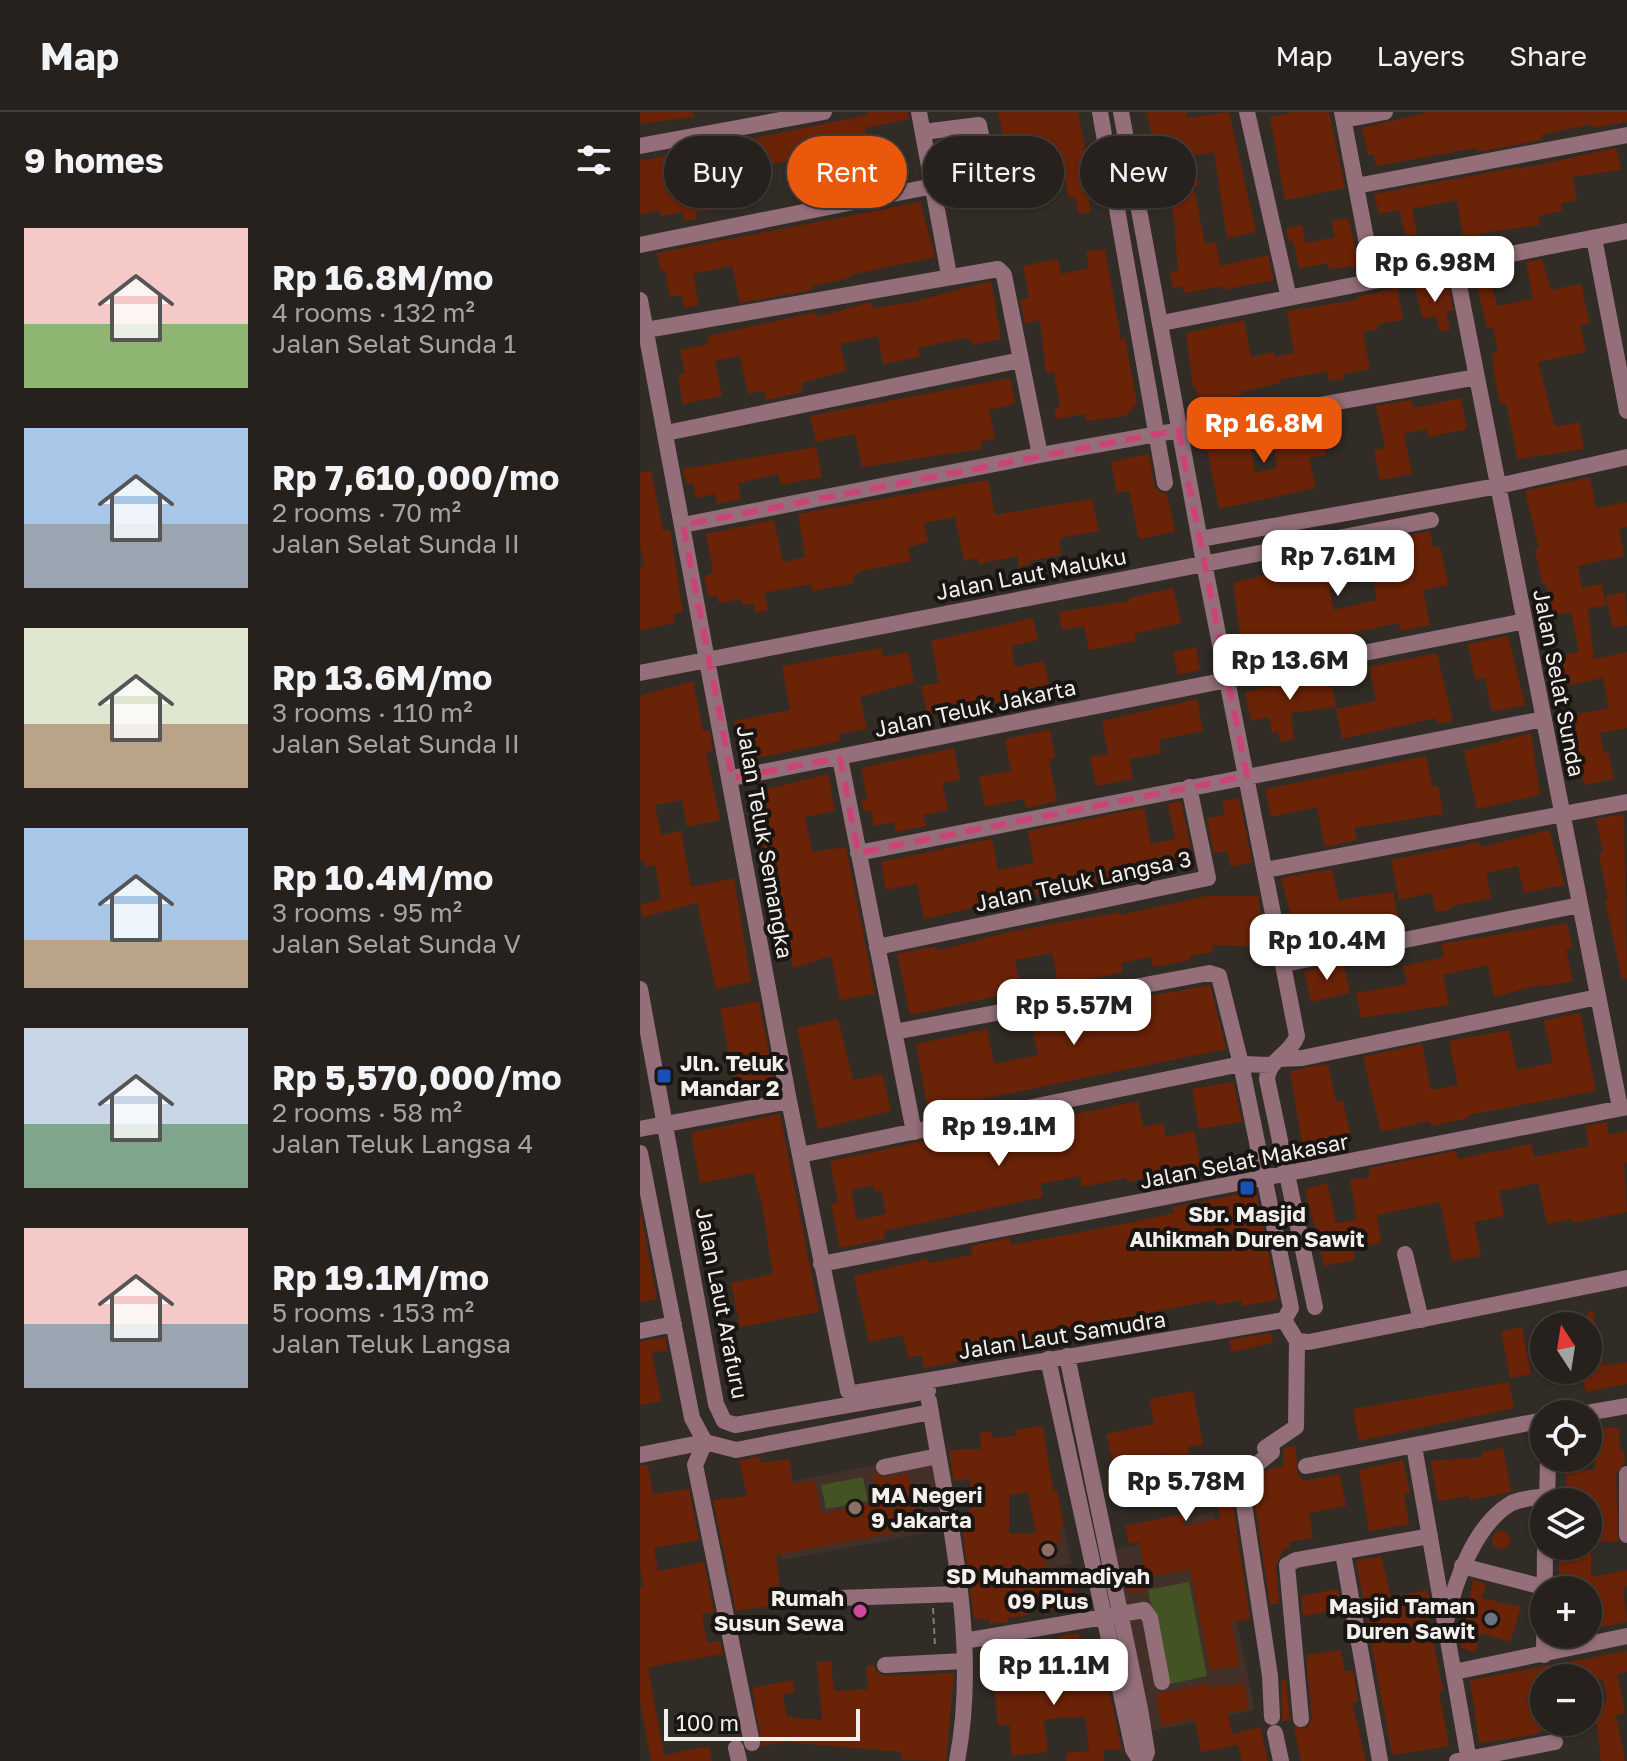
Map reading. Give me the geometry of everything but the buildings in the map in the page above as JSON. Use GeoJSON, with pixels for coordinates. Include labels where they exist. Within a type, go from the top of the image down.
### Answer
{"type":"FeatureCollection","features":[{"type":"Feature","properties":{"kind":"street"},"geometry":{"type":"LineString","coordinates":[[640,146],[824,112]]}},
{"type":"Feature","properties":{"kind":"street"},"geometry":{"type":"LineString","coordinates":[[919,112],[924,136]]}},
{"type":"Feature","properties":{"kind":"street"},"geometry":{"type":"LineString","coordinates":[[1100,112],[1165,483]]}},
{"type":"Feature","properties":{"kind":"street"},"geometry":{"type":"LineString","coordinates":[[1121,112],[1162,323],[1178,430],[1297,1036],[1293,1048],[1275,1062],[1267,1079],[1315,1307]]}},
{"type":"Feature","properties":{"kind":"street"},"geometry":{"type":"LineString","coordinates":[[1247,112],[1289,298]]}},
{"type":"Feature","properties":{"kind":"street"},"geometry":{"type":"LineString","coordinates":[[1374,281],[1343,116],[1385,112]]}},
{"type":"Feature","properties":{"kind":"street"},"geometry":{"type":"LineString","coordinates":[[923,132],[979,125],[981,136]]}},
{"type":"Feature","properties":{"kind":"street"},"geometry":{"type":"LineString","coordinates":[[1356,186],[1627,135]]}},
{"type":"Feature","properties":{"kind":"street"},"geometry":{"type":"LineString","coordinates":[[640,245],[923,188]]}},
{"type":"Feature","properties":{"kind":"street"},"geometry":{"type":"LineString","coordinates":[[937,208],[949,275]]}},
{"type":"Feature","properties":{"kind":"street"},"geometry":{"type":"LineString","coordinates":[[1162,323],[1627,231]]}},
{"type":"Feature","properties":{"kind":"street"},"geometry":{"type":"LineString","coordinates":[[1594,238],[1619,330],[1627,411]]}},
{"type":"Feature","properties":{"kind":"street","name":"Jalan Selat Sunda"},"geometry":{"type":"LineString","coordinates":[[1455,265],[1598,997],[1624,1108]]}},
{"type":"Feature","properties":{"kind":"street"},"geometry":{"type":"LineString","coordinates":[[646,330],[993,268],[1004,275],[1040,455]]}},
{"type":"Feature","properties":{"kind":"street","name":"Jalan Teluk Semangka"},"geometry":{"type":"LineString","coordinates":[[640,300],[732,778],[789,1101],[848,1391]]}},
{"type":"Feature","properties":{"kind":"street"},"geometry":{"type":"LineString","coordinates":[[666,433],[1021,360]]}},
{"type":"Feature","properties":{"kind":"street"},"geometry":{"type":"LineString","coordinates":[[683,525],[1040,455],[1477,377]]}},
{"type":"Feature","properties":{"kind":"street"},"geometry":{"type":"LineString","coordinates":[[1200,539],[1498,486],[1627,457]]}},
{"type":"Feature","properties":{"kind":"street","name":"Jalan Laut Maluku"},"geometry":{"type":"LineString","coordinates":[[640,673],[1431,520]]}},
{"type":"Feature","properties":{"kind":"street","name":"Jalan Teluk Jakarta"},"geometry":{"type":"LineString","coordinates":[[732,778],[1525,621]]}},
{"type":"Feature","properties":{"kind":"street"},"geometry":{"type":"LineString","coordinates":[[858,853],[1544,719]]}},
{"type":"Feature","properties":{"kind":"street"},"geometry":{"type":"LineString","coordinates":[[840,758],[914,1132]]}},
{"type":"Feature","properties":{"kind":"street","name":"Jalan Teluk Langsa 3"},"geometry":{"type":"LineString","coordinates":[[877,947],[1208,878],[1189,787]]}},
{"type":"Feature","properties":{"kind":"street"},"geometry":{"type":"LineString","coordinates":[[1265,870],[1627,802]]}},
{"type":"Feature","properties":{"kind":"street"},"geometry":{"type":"LineString","coordinates":[[1284,964],[1580,905]]}},
{"type":"Feature","properties":{"kind":"street"},"geometry":{"type":"LineString","coordinates":[[894,1032],[1215,974],[1222,983],[1239,1056],[1291,1308],[1284,1320],[1297,1341],[1296,1427],[1243,1461]]}},
{"type":"Feature","properties":{"kind":"street","name":"Jalan Laut Arafuru"},"geometry":{"type":"LineString","coordinates":[[640,989],[716,1404],[724,1421],[735,1425],[927,1386]]}},
{"type":"Feature","properties":{"kind":"street"},"geometry":{"type":"LineString","coordinates":[[800,1155],[914,1132],[1239,1056],[1275,1062],[1302,1058],[1598,997]]}},
{"type":"Feature","properties":{"kind":"street"},"geometry":{"type":"LineString","coordinates":[[1239,1056],[1249,1027]]}},
{"type":"Feature","properties":{"kind":"street"},"geometry":{"type":"LineString","coordinates":[[640,1129],[789,1101]]}},
{"type":"Feature","properties":{"kind":"street","name":"Jalan Selat Makasar"},"geometry":{"type":"LineString","coordinates":[[821,1264],[1263,1181],[1624,1108]]}},
{"type":"Feature","properties":{"kind":"street"},"geometry":{"type":"LineString","coordinates":[[640,1153],[692,1418],[705,1442]]}},
{"type":"Feature","properties":{"kind":"street"},"geometry":{"type":"LineString","coordinates":[[1405,1254],[1421,1320]]}},
{"type":"Feature","properties":{"kind":"street"},"geometry":{"type":"LineString","coordinates":[[1297,1341],[1325,1340],[1627,1278]]}},
{"type":"Feature","properties":{"kind":"street","name":"Jalan Laut Samudra"},"geometry":{"type":"LineString","coordinates":[[848,1391],[927,1386],[1048,1359],[1284,1320]]}},
{"type":"Feature","properties":{"kind":"street"},"geometry":{"type":"LineString","coordinates":[[640,1331],[674,1324]]}},
{"type":"Feature","properties":{"kind":"street"},"geometry":{"type":"LineString","coordinates":[[1048,1359],[1066,1451],[1111,1615],[1146,1742],[1145,1757],[1138,1757],[1133,1749],[1111,1615],[1084,1447],[1067,1356]]}},
{"type":"Feature","properties":{"kind":"street"},"geometry":{"type":"LineString","coordinates":[[927,1386],[964,1641],[964,1717],[957,1761]]}},
{"type":"Feature","properties":{"kind":"street"},"geometry":{"type":"LineString","coordinates":[[1602,1410],[1627,1406]]}},
{"type":"Feature","properties":{"kind":"street"},"geometry":{"type":"LineString","coordinates":[[640,1455],[705,1442],[736,1450],[931,1412]]}},
{"type":"Feature","properties":{"kind":"street"},"geometry":{"type":"LineString","coordinates":[[1306,1466],[1530,1423]]}},
{"type":"Feature","properties":{"kind":"street"},"geometry":{"type":"LineString","coordinates":[[705,1442],[695,1465],[742,1751]]}},
{"type":"Feature","properties":{"kind":"street"},"geometry":{"type":"LineString","coordinates":[[1271,1444],[1272,1452],[1240,1478],[1281,1761]]}},
{"type":"Feature","properties":{"kind":"street"},"geometry":{"type":"LineString","coordinates":[[1414,1446],[1454,1672],[1465,1760],[1555,1742]]}},
{"type":"Feature","properties":{"kind":"street"},"geometry":{"type":"LineString","coordinates":[[1066,1451],[1084,1447]]}},
{"type":"Feature","properties":{"kind":"street"},"geometry":{"type":"LineString","coordinates":[[884,1467],[938,1456]]}},
{"type":"Feature","properties":{"kind":"street"},"geometry":{"type":"LineString","coordinates":[[1627,1474],[1627,1535]]}},
{"type":"Feature","properties":{"kind":"street"},"geometry":{"type":"LineString","coordinates":[[1446,1625],[1462,1566],[1505,1508],[1521,1500],[1530,1500]]}},
{"type":"Feature","properties":{"kind":"street"},"geometry":{"type":"LineString","coordinates":[[1301,1719],[1287,1565],[1296,1560],[1430,1536]]}},
{"type":"Feature","properties":{"kind":"street"},"geometry":{"type":"LineString","coordinates":[[1343,1553],[1380,1761]]}},
{"type":"Feature","properties":{"kind":"street"},"geometry":{"type":"LineString","coordinates":[[1462,1566],[1530,1584]]}},
{"type":"Feature","properties":{"kind":"street"},"geometry":{"type":"LineString","coordinates":[[809,1599],[958,1594]]}},
{"type":"Feature","properties":{"kind":"street"},"geometry":{"type":"LineString","coordinates":[[964,1641],[1140,1610],[1148,1614],[1162,1682]]}},
{"type":"Feature","properties":{"kind":"street"},"geometry":{"type":"LineString","coordinates":[[1454,1672],[1627,1636]]}},
{"type":"Feature","properties":{"kind":"street"},"geometry":{"type":"LineString","coordinates":[[1544,1648],[1544,1655]]}},
{"type":"Feature","properties":{"kind":"street"},"geometry":{"type":"LineString","coordinates":[[885,1665],[965,1661]]}},
{"type":"Feature","properties":{"kind":"path"},"geometry":{"type":"LineString","coordinates":[[932,1595],[936,1663]]}},
{"type":"Feature","properties":{"kind":"highlighted area"},"geometry":{"type":"Polygon","coordinates":[[[1178,430],[1247,776],[858,853],[840,758],[732,778],[683,525],[1178,430]]]}},
{"type":"Feature","properties":{"kind":"shaded area","name":"MA Negeri 9 Jakarta"},"geometry":{"type":"Polygon","coordinates":[[[930,1454],[943,1530],[782,1560],[768,1486],[930,1454]]]}},
{"type":"Feature","properties":{"kind":"shaded area"},"geometry":{"type":"Polygon","coordinates":[[[1214,1512],[1255,1710],[1152,1731],[1112,1550],[1176,1537],[1173,1520],[1214,1512]]]}},
{"type":"Feature","properties":{"kind":"shaded area","name":"SD Muhammadiyah 09 Plus"},"geometry":{"type":"Polygon","coordinates":[[[1064,1528],[1072,1564],[1031,1572],[1024,1536],[1064,1528]]]}},
{"type":"Feature","properties":{"kind":"green space"},"geometry":{"type":"Polygon","coordinates":[[[863,1477],[868,1501],[826,1509],[821,1485],[863,1477]]]}},
{"type":"Feature","properties":{"kind":"green space"},"geometry":{"type":"Polygon","coordinates":[[[1189,1582],[1207,1676],[1166,1685],[1148,1590],[1189,1582]]]}},
{"type":"Feature","properties":{"kind":"place","name":"Jln. Teluk Mandar 2"},"geometry":{"type":"Point","coordinates":[664,1076]}},
{"type":"Feature","properties":{"kind":"place","name":"Sbr. Masjid Alhikmah Duren Sawit"},"geometry":{"type":"Point","coordinates":[1247,1188]}},
{"type":"Feature","properties":{"kind":"place","name":"MA Negeri 9 Jakarta"},"geometry":{"type":"Point","coordinates":[855,1508]}},
{"type":"Feature","properties":{"kind":"place","name":"SD Muhammadiyah 09 Plus"},"geometry":{"type":"Point","coordinates":[1048,1550]}},
{"type":"Feature","properties":{"kind":"place","name":"Rumah Susun Sewa"},"geometry":{"type":"Point","coordinates":[860,1611]}},
{"type":"Feature","properties":{"kind":"place","name":"Masjid Taman Duren Sawit"},"geometry":{"type":"Point","coordinates":[1491,1619]}}]}
